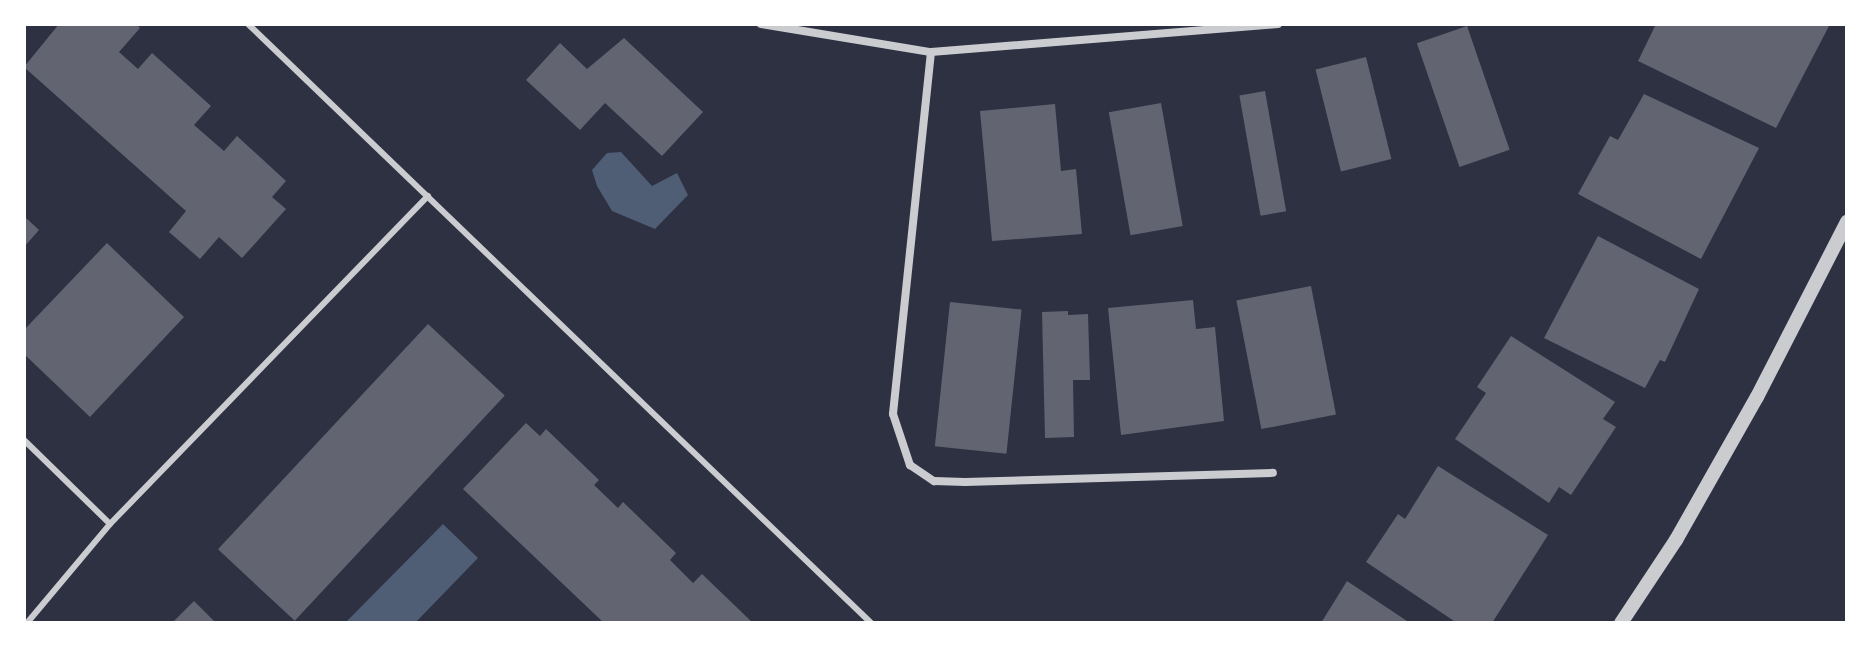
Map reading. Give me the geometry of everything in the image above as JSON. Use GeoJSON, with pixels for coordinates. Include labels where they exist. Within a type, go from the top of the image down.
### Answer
{"type":"FeatureCollection","features":[{"type":"Feature","properties":{"kind":"street"},"geometry":{"type":"LineString","coordinates":[[761,24],[931,52],[1278,24]]}},
{"type":"Feature","properties":{"kind":"street"},"geometry":{"type":"LineString","coordinates":[[931,52],[893,414],[910,465],[934,481],[965,482],[1273,473]]}},
{"type":"Feature","properties":{"kind":"street"},"geometry":{"type":"LineString","coordinates":[[1621,623],[1676,540],[1847,222]]}},
{"type":"Feature","properties":{"kind":"lane"},"geometry":{"type":"LineString","coordinates":[[248,24],[871,623]]}},
{"type":"Feature","properties":{"kind":"lane"},"geometry":{"type":"LineString","coordinates":[[27,623],[110,524],[428,196]]}},
{"type":"Feature","properties":{"kind":"lane"},"geometry":{"type":"LineString","coordinates":[[24,440],[110,524]]}},
{"type":"Feature","properties":{"kind":"water"},"geometry":{"type":"Polygon","coordinates":[[[621,152],[652,186],[677,173],[688,195],[655,229],[612,211],[597,186],[592,170],[607,153],[621,152]]]}},
{"type":"Feature","properties":{"kind":"water"},"geometry":{"type":"Polygon","coordinates":[[[443,524],[478,558],[415,623],[345,623],[443,524]]]}},
{"type":"Feature","properties":{"kind":"building"},"geometry":{"type":"Polygon","coordinates":[[[59,24],[136,24],[140,28],[119,52],[138,69],[152,53],[211,106],[194,125],[224,151],[237,136],[286,181],[272,197],[286,209],[242,258],[219,237],[200,259],[169,232],[186,211],[24,67],[59,24]]]}},
{"type":"Feature","properties":{"kind":"building"},"geometry":{"type":"Polygon","coordinates":[[[1656,24],[1830,24],[1776,128],[1638,61],[1656,24]]]}},
{"type":"Feature","properties":{"kind":"building"},"geometry":{"type":"Polygon","coordinates":[[[1467,26],[1510,150],[1460,167],[1417,43],[1467,26]]]}},
{"type":"Feature","properties":{"kind":"building"},"geometry":{"type":"Polygon","coordinates":[[[624,38],[703,112],[662,156],[605,103],[580,130],[526,80],[560,43],[587,69],[624,38]]]}},
{"type":"Feature","properties":{"kind":"building"},"geometry":{"type":"Polygon","coordinates":[[[1366,57],[1391,159],[1341,171],[1316,70],[1366,57]]]}},
{"type":"Feature","properties":{"kind":"building"},"geometry":{"type":"Polygon","coordinates":[[[1265,91],[1286,211],[1261,216],[1239,96],[1265,91]]]}},
{"type":"Feature","properties":{"kind":"building"},"geometry":{"type":"Polygon","coordinates":[[[1644,94],[1759,148],[1701,259],[1578,194],[1610,136],[1618,140],[1644,94]]]}},
{"type":"Feature","properties":{"kind":"building"},"geometry":{"type":"Polygon","coordinates":[[[1161,103],[1183,226],[1131,235],[1109,112],[1161,103]]]}},
{"type":"Feature","properties":{"kind":"building"},"geometry":{"type":"Polygon","coordinates":[[[1055,104],[1061,171],[1076,169],[1082,234],[992,241],[980,111],[1055,104]]]}},
{"type":"Feature","properties":{"kind":"building"},"geometry":{"type":"Polygon","coordinates":[[[24,216],[39,230],[24,247],[24,216]]]}},
{"type":"Feature","properties":{"kind":"building"},"geometry":{"type":"Polygon","coordinates":[[[1598,236],[1699,289],[1665,362],[1660,360],[1645,388],[1544,338],[1598,236]]]}},
{"type":"Feature","properties":{"kind":"building"},"geometry":{"type":"Polygon","coordinates":[[[107,243],[184,317],[90,417],[24,354],[24,330],[107,243]]]}},
{"type":"Feature","properties":{"kind":"building"},"geometry":{"type":"Polygon","coordinates":[[[1311,286],[1336,415],[1261,429],[1236,301],[1311,286]]]}},
{"type":"Feature","properties":{"kind":"building"},"geometry":{"type":"Polygon","coordinates":[[[1193,300],[1196,329],[1215,327],[1224,421],[1121,435],[1108,308],[1193,300]]]}},
{"type":"Feature","properties":{"kind":"building"},"geometry":{"type":"Polygon","coordinates":[[[950,302],[1022,310],[1006,454],[935,446],[950,302]]]}},
{"type":"Feature","properties":{"kind":"building"},"geometry":{"type":"Polygon","coordinates":[[[1068,311],[1068,315],[1088,314],[1090,380],[1073,380],[1074,437],[1045,438],[1042,312],[1068,311]]]}},
{"type":"Feature","properties":{"kind":"building"},"geometry":{"type":"Polygon","coordinates":[[[428,324],[505,396],[295,621],[218,549],[428,324]]]}},
{"type":"Feature","properties":{"kind":"building"},"geometry":{"type":"Polygon","coordinates":[[[1511,336],[1615,402],[1603,419],[1616,427],[1571,495],[1559,487],[1549,503],[1455,439],[1486,393],[1477,387],[1511,336]]]}},
{"type":"Feature","properties":{"kind":"building"},"geometry":{"type":"Polygon","coordinates":[[[526,423],[540,436],[546,429],[599,480],[594,485],[618,508],[623,502],[676,553],[670,560],[693,583],[702,574],[753,623],[604,623],[463,489],[526,423]]]}},
{"type":"Feature","properties":{"kind":"building"},"geometry":{"type":"Polygon","coordinates":[[[1438,466],[1548,535],[1492,623],[1457,623],[1366,562],[1398,514],[1405,519],[1438,466]]]}},
{"type":"Feature","properties":{"kind":"building"},"geometry":{"type":"Polygon","coordinates":[[[1347,581],[1410,623],[1321,623],[1347,581]]]}},
{"type":"Feature","properties":{"kind":"building"},"geometry":{"type":"Polygon","coordinates":[[[194,601],[216,623],[172,623],[194,601]]]}}]}
